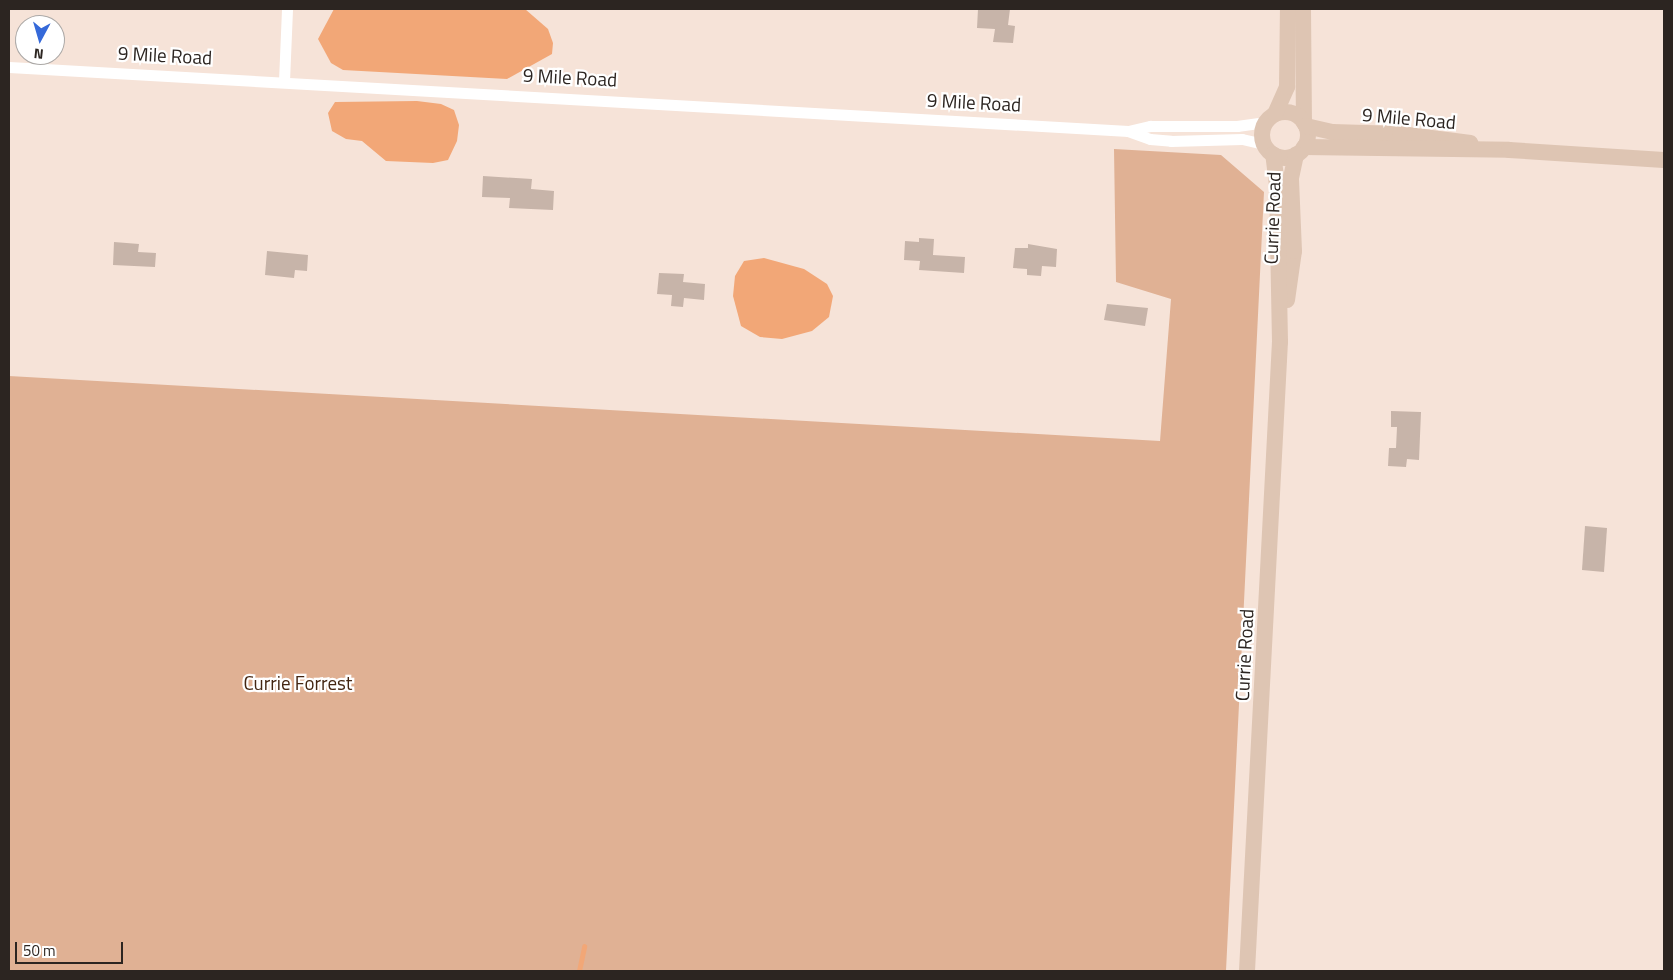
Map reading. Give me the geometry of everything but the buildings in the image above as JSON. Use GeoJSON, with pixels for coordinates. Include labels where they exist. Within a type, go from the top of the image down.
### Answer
{"type":"FeatureCollection","features":[{"type":"Feature","properties":{"kind":"street"},"geometry":{"type":"LineString","coordinates":[[284,81],[287,9]]}},
{"type":"Feature","properties":{"kind":"street"},"geometry":{"type":"LineString","coordinates":[[1288,9],[1287,87],[1262,135],[1268,149],[1284,158],[1300,151],[1308,137],[1305,124],[1303,9]]}},
{"type":"Feature","properties":{"kind":"street","name":"9 Mile Road"},"geometry":{"type":"LineString","coordinates":[[9,67],[284,81],[1128,131],[1150,126],[1237,126],[1270,118]]}},
{"type":"Feature","properties":{"kind":"street"},"geometry":{"type":"LineString","coordinates":[[1270,118],[1291,113],[1305,124]]}},
{"type":"Feature","properties":{"kind":"street","name":"9 Mile Road"},"geometry":{"type":"LineString","coordinates":[[1305,124],[1332,132],[1437,137],[1510,150]]}},
{"type":"Feature","properties":{"kind":"street","name":"9 Mile Road"},"geometry":{"type":"LineString","coordinates":[[1128,131],[1150,139],[1171,141],[1242,139],[1268,149]]}},
{"type":"Feature","properties":{"kind":"street","name":"Currie Road"},"geometry":{"type":"LineString","coordinates":[[1247,971],[1280,342],[1276,185],[1268,149]]}},
{"type":"Feature","properties":{"kind":"street","name":"9 Mile Road"},"geometry":{"type":"LineString","coordinates":[[1300,151],[1510,150],[1664,160]]}},
{"type":"Feature","properties":{"kind":"street","name":"Currie Road"},"geometry":{"type":"LineString","coordinates":[[1280,342],[1294,251],[1291,178],[1300,151]]}},
{"type":"Feature","properties":{"kind":"green space","name":"Currie Forrest"},"geometry":{"type":"Polygon","coordinates":[[[1114,149],[1221,155],[1264,192],[1226,971],[9,971],[9,376],[1160,441],[1171,299],[1116,282],[1114,149]]]}},
{"type":"Feature","properties":{"kind":"shaded area"},"geometry":{"type":"Polygon","coordinates":[[[334,9],[525,9],[548,29],[553,43],[552,54],[507,79],[343,70],[331,63],[318,39],[334,9]]]}},
{"type":"Feature","properties":{"kind":"shaded area"},"geometry":{"type":"Polygon","coordinates":[[[417,101],[441,104],[454,110],[459,125],[457,141],[448,160],[433,163],[386,161],[362,141],[346,139],[332,131],[328,113],[335,102],[417,101]]]}},
{"type":"Feature","properties":{"kind":"shaded area"},"geometry":{"type":"Polygon","coordinates":[[[764,258],[804,269],[827,284],[833,296],[829,317],[812,331],[782,339],[760,337],[741,326],[733,296],[735,276],[744,261],[764,258]]]}},
{"type":"Feature","properties":{"kind":"waterway"},"geometry":{"type":"LineString","coordinates":[[579,971],[584,947]]}}]}
